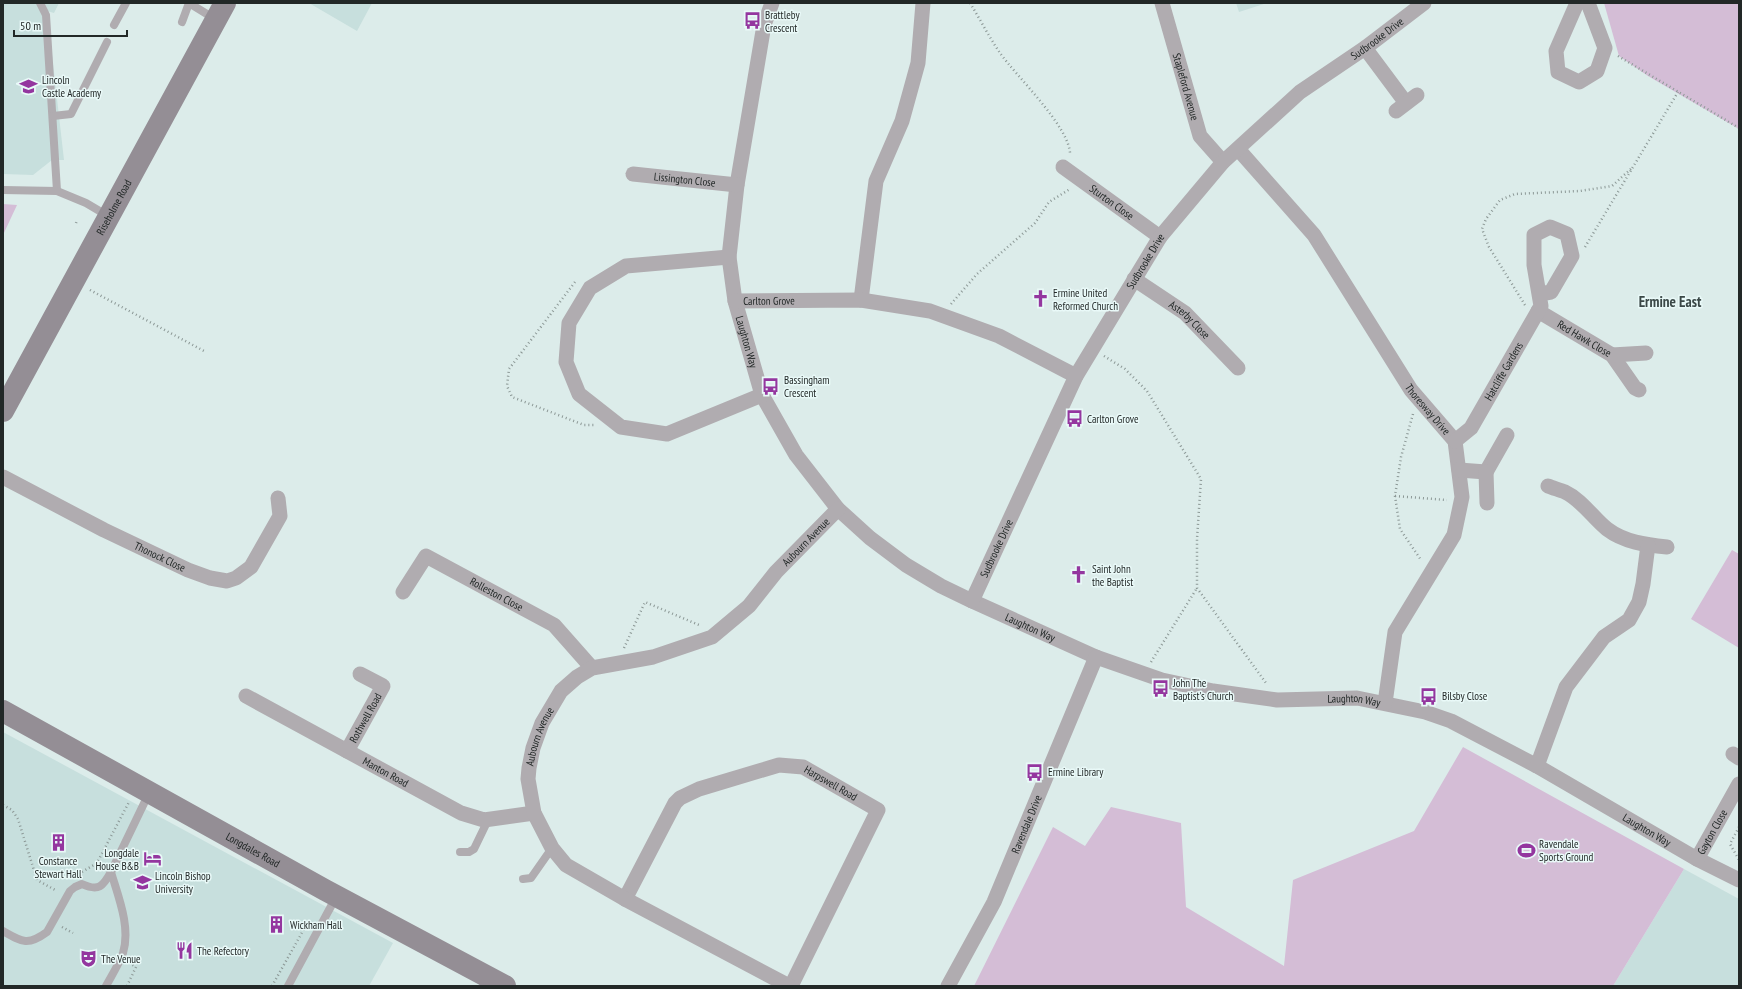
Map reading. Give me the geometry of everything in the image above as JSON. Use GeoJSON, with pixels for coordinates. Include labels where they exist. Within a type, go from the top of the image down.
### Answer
{"type":"FeatureCollection","features":[{"type":"Feature","properties":{"kind":"main road","name":"Riseholme Road"},"geometry":{"type":"LineString","coordinates":[[3,410],[221,11]]}},
{"type":"Feature","properties":{"kind":"main road","name":"Longdales Road"},"geometry":{"type":"LineString","coordinates":[[3,711],[337,896],[505,986]]}},
{"type":"Feature","properties":{"kind":"street","name":"Laughton Way"},"geometry":{"type":"LineString","coordinates":[[772,3],[764,25],[737,185],[729,256],[735,301],[762,394],[796,455],[838,508],[870,538],[906,566],[941,586],[1096,657],[1162,680],[1213,691],[1278,700],[1357,698],[1425,712],[1451,721],[1537,766],[1696,859],[1739,880]]}},
{"type":"Feature","properties":{"kind":"street"},"geometry":{"type":"LineString","coordinates":[[861,300],[876,181],[902,121],[918,63],[923,3]]}},
{"type":"Feature","properties":{"kind":"street","name":"Stapleford Avenue"},"geometry":{"type":"LineString","coordinates":[[1162,3],[1200,136],[1223,162]]}},
{"type":"Feature","properties":{"kind":"street","name":"Sudbrooke Drive"},"geometry":{"type":"LineString","coordinates":[[972,601],[1076,376],[1160,237],[1223,162],[1300,92],[1365,48],[1424,3]]}},
{"type":"Feature","properties":{"kind":"street"},"geometry":{"type":"LineString","coordinates":[[1577,3],[1556,51],[1558,72],[1579,82],[1597,70],[1606,48],[1588,3]]}},
{"type":"Feature","properties":{"kind":"street"},"geometry":{"type":"LineString","coordinates":[[1365,48],[1406,103]]}},
{"type":"Feature","properties":{"kind":"street","name":"Thoresway Drive"},"geometry":{"type":"LineString","coordinates":[[1238,149],[1314,234],[1411,390],[1455,442],[1462,497],[1454,535],[1395,632],[1385,703]]}},
{"type":"Feature","properties":{"kind":"street","name":"Sturton Close"},"geometry":{"type":"LineString","coordinates":[[1066,170],[1160,237]]}},
{"type":"Feature","properties":{"kind":"street","name":"Lissington Close"},"geometry":{"type":"LineString","coordinates":[[633,174],[737,185]]}},
{"type":"Feature","properties":{"kind":"street","name":"Hatcliffe Gardens"},"geometry":{"type":"LineString","coordinates":[[1455,442],[1471,428],[1541,306],[1534,265],[1534,235],[1550,227],[1567,234],[1572,256]]}},
{"type":"Feature","properties":{"kind":"street"},"geometry":{"type":"LineString","coordinates":[[729,256],[626,266],[590,288],[570,322],[566,362],[579,394],[621,428],[667,434],[762,394]]}},
{"type":"Feature","properties":{"kind":"street"},"geometry":{"type":"LineString","coordinates":[[1540,294],[1551,292],[1572,256]]}},
{"type":"Feature","properties":{"kind":"street","name":"Asterby Close"},"geometry":{"type":"LineString","coordinates":[[1134,279],[1185,313],[1238,368]]}},
{"type":"Feature","properties":{"kind":"street","name":"Carlton Grove"},"geometry":{"type":"LineString","coordinates":[[735,301],[861,300],[930,311],[999,336],[1076,376]]}},
{"type":"Feature","properties":{"kind":"street","name":"Red Hawk Close"},"geometry":{"type":"LineString","coordinates":[[1538,311],[1592,344],[1612,354],[1635,388],[1639,390]]}},
{"type":"Feature","properties":{"kind":"street"},"geometry":{"type":"LineString","coordinates":[[1612,354],[1646,353]]}},
{"type":"Feature","properties":{"kind":"street"},"geometry":{"type":"LineString","coordinates":[[1487,503],[1486,472],[1507,435]]}},
{"type":"Feature","properties":{"kind":"street"},"geometry":{"type":"LineString","coordinates":[[1458,470],[1486,472]]}},
{"type":"Feature","properties":{"kind":"street","name":"Thonock Close"},"geometry":{"type":"LineString","coordinates":[[3,477],[104,530],[188,570],[210,578],[227,581],[236,578],[251,567],[280,516],[278,498]]}},
{"type":"Feature","properties":{"kind":"street"},"geometry":{"type":"LineString","coordinates":[[1548,486],[1566,493],[1585,507],[1608,530],[1626,540],[1666,547]]}},
{"type":"Feature","properties":{"kind":"street","name":"Aubourn Avenue"},"geometry":{"type":"LineString","coordinates":[[790,986],[571,869],[552,848],[534,814],[529,774],[538,731],[560,691],[577,677],[592,668],[653,657],[712,637],[749,606],[776,572],[838,508]]}},
{"type":"Feature","properties":{"kind":"street"},"geometry":{"type":"LineString","coordinates":[[1537,766],[1566,687],[1604,637],[1629,620],[1639,602],[1648,545]]}},
{"type":"Feature","properties":{"kind":"street","name":"Rolleston Close"},"geometry":{"type":"LineString","coordinates":[[403,592],[426,556],[554,625],[592,668]]}},
{"type":"Feature","properties":{"kind":"street","name":"Ravendale Drive"},"geometry":{"type":"LineString","coordinates":[[948,986],[994,902],[1096,657]]}},
{"type":"Feature","properties":{"kind":"street","name":"Rothwell Road"},"geometry":{"type":"LineString","coordinates":[[347,751],[383,686],[360,674]]}},
{"type":"Feature","properties":{"kind":"street","name":"Manton Road"},"geometry":{"type":"LineString","coordinates":[[246,696],[461,813],[488,820],[534,814]]}},
{"type":"Feature","properties":{"kind":"street","name":"Harpswell Road"},"geometry":{"type":"LineString","coordinates":[[625,899],[675,803],[680,798],[699,789],[779,765],[803,767],[878,810],[790,986]]}},
{"type":"Feature","properties":{"kind":"street","name":"Gayton Close"},"geometry":{"type":"LineString","coordinates":[[1696,859],[1739,784]]}},
{"type":"Feature","properties":{"kind":"lane"},"geometry":{"type":"LineString","coordinates":[[40,3],[46,15],[57,191]]}},
{"type":"Feature","properties":{"kind":"lane"},"geometry":{"type":"LineString","coordinates":[[114,25],[126,3]]}},
{"type":"Feature","properties":{"kind":"lane"},"geometry":{"type":"LineString","coordinates":[[182,22],[189,3],[221,11]]}},
{"type":"Feature","properties":{"kind":"lane"},"geometry":{"type":"LineString","coordinates":[[53,116],[70,114],[107,42]]}},
{"type":"Feature","properties":{"kind":"lane"},"geometry":{"type":"LineString","coordinates":[[3,190],[57,191],[86,203],[109,217]]}},
{"type":"Feature","properties":{"kind":"lane"},"geometry":{"type":"LineString","coordinates":[[3,931],[20,941],[26,942],[42,936],[47,932],[67,897],[75,887],[82,884],[90,888],[97,888],[105,883],[111,872],[144,789]]}},
{"type":"Feature","properties":{"kind":"lane"},"geometry":{"type":"LineString","coordinates":[[460,852],[469,852],[474,849],[488,820]]}},
{"type":"Feature","properties":{"kind":"lane"},"geometry":{"type":"LineString","coordinates":[[523,879],[530,878],[552,848]]}},
{"type":"Feature","properties":{"kind":"lane"},"geometry":{"type":"LineString","coordinates":[[106,986],[120,958],[126,939],[125,926],[111,872]]}},
{"type":"Feature","properties":{"kind":"lane"},"geometry":{"type":"LineString","coordinates":[[288,986],[337,896]]}},
{"type":"Feature","properties":{"kind":"path"},"geometry":{"type":"LineString","coordinates":[[970,3],[1001,53],[1051,115],[1070,147],[1066,170]]}},
{"type":"Feature","properties":{"kind":"path"},"geometry":{"type":"LineString","coordinates":[[1606,48],[1739,128]]}},
{"type":"Feature","properties":{"kind":"path"},"geometry":{"type":"LineString","coordinates":[[1572,256],[1582,252],[1678,92]]}},
{"type":"Feature","properties":{"kind":"path"},"geometry":{"type":"LineString","coordinates":[[942,316],[977,274],[1035,223],[1049,202],[1082,181]]}},
{"type":"Feature","properties":{"kind":"path"},"geometry":{"type":"LineString","coordinates":[[74,281],[204,351]]}},
{"type":"Feature","properties":{"kind":"path"},"geometry":{"type":"LineString","coordinates":[[1093,349],[1124,370],[1146,391],[1201,479],[1197,539],[1197,588],[1144,674]]}},
{"type":"Feature","properties":{"kind":"path"},"geometry":{"type":"LineString","coordinates":[[1418,398],[1401,458],[1395,496],[1400,529],[1430,574]]}},
{"type":"Feature","properties":{"kind":"path"},"geometry":{"type":"LineString","coordinates":[[1395,496],[1461,501]]}},
{"type":"Feature","properties":{"kind":"path"},"geometry":{"type":"LineString","coordinates":[[1197,588],[1278,700]]}},
{"type":"Feature","properties":{"kind":"path"},"geometry":{"type":"LineString","coordinates":[[618,663],[645,602],[700,626]]}},
{"type":"Feature","properties":{"kind":"path"},"geometry":{"type":"LineString","coordinates":[[82,872],[98,863],[144,789]]}},
{"type":"Feature","properties":{"kind":"path"},"geometry":{"type":"LineString","coordinates":[[3,805],[12,810],[18,819],[37,880],[67,897]]}},
{"type":"Feature","properties":{"kind":"path"},"geometry":{"type":"LineString","coordinates":[[1739,827],[1730,844],[1739,860]]}},
{"type":"Feature","properties":{"kind":"path"},"geometry":{"type":"LineString","coordinates":[[272,986],[306,924]]}},
{"type":"Feature","properties":{"kind":"path"},"geometry":{"type":"LineString","coordinates":[[120,958],[136,967],[127,986]]}},
{"type":"Feature","properties":{"kind":"shaded area","name":"Lincoln Castle Academy"},"geometry":{"type":"Polygon","coordinates":[[[3,3],[59,3],[54,13],[47,11],[64,160],[52,160],[33,175],[3,174],[3,3]]]}},
{"type":"Feature","properties":{"kind":"shaded area"},"geometry":{"type":"Polygon","coordinates":[[[309,3],[372,3],[357,31],[309,3]]]}},
{"type":"Feature","properties":{"kind":"shaded area"},"geometry":{"type":"Polygon","coordinates":[[[1236,3],[1267,3],[1239,12],[1236,3]]]}},
{"type":"Feature","properties":{"kind":"shaded area"},"geometry":{"type":"Polygon","coordinates":[[[1604,3],[1739,3],[1739,129],[1648,76],[1619,56],[1604,3]]]}},
{"type":"Feature","properties":{"kind":"shaded area"},"geometry":{"type":"Polygon","coordinates":[[[3,204],[17,205],[3,235],[3,204]]]}},
{"type":"Feature","properties":{"kind":"shaded area"},"geometry":{"type":"Polygon","coordinates":[[[1732,550],[1739,554],[1739,648],[1691,619],[1732,550]]]}},
{"type":"Feature","properties":{"kind":"shaded area","name":"Lincoln Bishop University"},"geometry":{"type":"Polygon","coordinates":[[[3,732],[393,943],[369,986],[3,986],[3,732]]]}},
{"type":"Feature","properties":{"kind":"shaded area"},"geometry":{"type":"Polygon","coordinates":[[[1463,747],[1684,869],[1613,986],[974,986],[1053,827],[1085,846],[1111,807],[1181,823],[1186,907],[1284,966],[1293,880],[1414,831],[1463,747]]]}},
{"type":"Feature","properties":{"kind":"shaded area"},"geometry":{"type":"Polygon","coordinates":[[[1684,869],[1739,899],[1739,986],[1613,986],[1684,869]]]}},
{"type":"Feature","properties":{"kind":"place","name":"Brattleby Crescent"},"geometry":{"type":"Point","coordinates":[752,21]}},
{"type":"Feature","properties":{"kind":"place","name":"Lincoln Castle Academy"},"geometry":{"type":"Point","coordinates":[29,86]}},
{"type":"Feature","properties":{"kind":"place","name":"Ermine United Reformed Church"},"geometry":{"type":"Point","coordinates":[1040,299]}},
{"type":"Feature","properties":{"kind":"place","name":"Bassingham Crescent"},"geometry":{"type":"Point","coordinates":[771,386]}},
{"type":"Feature","properties":{"kind":"place","name":"Carlton Grove"},"geometry":{"type":"Point","coordinates":[1074,419]}},
{"type":"Feature","properties":{"kind":"place","name":"Saint John the Baptist"},"geometry":{"type":"Point","coordinates":[1079,575]}},
{"type":"Feature","properties":{"kind":"place","name":"John The Baptist's Church"},"geometry":{"type":"Point","coordinates":[1160,689]}},
{"type":"Feature","properties":{"kind":"place","name":"Bilsby Close"},"geometry":{"type":"Point","coordinates":[1429,696]}},
{"type":"Feature","properties":{"kind":"place","name":"Ermine Library"},"geometry":{"type":"Point","coordinates":[1035,772]}},
{"type":"Feature","properties":{"kind":"place","name":"Constance Stewart Hall"},"geometry":{"type":"Point","coordinates":[58,843]}},
{"type":"Feature","properties":{"kind":"place","name":"Ravendale Sports Ground"},"geometry":{"type":"Point","coordinates":[1526,850]}},
{"type":"Feature","properties":{"kind":"place","name":"Longdale House B&B"},"geometry":{"type":"Point","coordinates":[152,859]}},
{"type":"Feature","properties":{"kind":"place","name":"Lincoln Bishop University"},"geometry":{"type":"Point","coordinates":[142,882]}},
{"type":"Feature","properties":{"kind":"place","name":"Wickham Hall"},"geometry":{"type":"Point","coordinates":[277,925]}},
{"type":"Feature","properties":{"kind":"place","name":"The Refectory"},"geometry":{"type":"Point","coordinates":[184,951]}},
{"type":"Feature","properties":{"kind":"place","name":"The Venue"},"geometry":{"type":"Point","coordinates":[88,959]}},
{"type":"Feature","properties":{"kind":"district","name":"Ermine East"},"geometry":{"type":"Point","coordinates":[1670,302]}}]}
